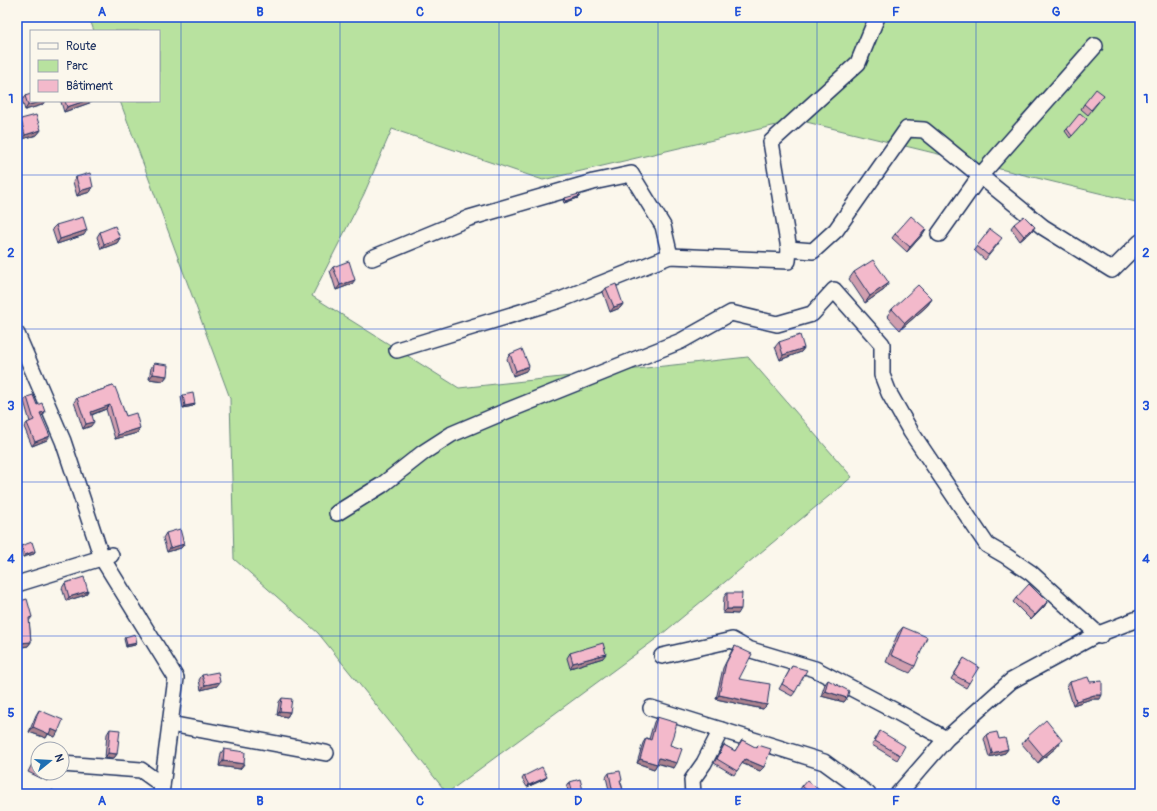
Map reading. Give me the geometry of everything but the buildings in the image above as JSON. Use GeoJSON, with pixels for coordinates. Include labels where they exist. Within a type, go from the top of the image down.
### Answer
{"type":"FeatureCollection","features":[{"type":"Feature","properties":{"kind":"street"},"geometry":{"type":"LineString","coordinates":[[397,350],[560,300],[670,256],[788,261],[789,249],[771,142],[858,63],[877,17]]}},
{"type":"Feature","properties":{"kind":"street"},"geometry":{"type":"LineString","coordinates":[[938,234],[980,176],[1095,46]]}},
{"type":"Feature","properties":{"kind":"street"},"geometry":{"type":"LineString","coordinates":[[789,249],[813,251],[836,230],[907,129],[924,130],[1043,227],[1112,270],[1140,242]]}},
{"type":"Feature","properties":{"kind":"street"},"geometry":{"type":"LineString","coordinates":[[372,258],[469,218],[593,182],[631,174],[663,226],[670,256]]}},
{"type":"Feature","properties":{"kind":"street"},"geometry":{"type":"LineString","coordinates":[[337,512],[382,485],[424,452],[452,434],[682,341],[731,313],[777,324],[812,314],[834,290],[882,344],[882,375],[889,393],[920,445],[987,545],[1031,573],[1099,635]]}},
{"type":"Feature","properties":{"kind":"street"},"geometry":{"type":"LineString","coordinates":[[17,334],[63,441],[107,557],[176,678],[161,789]]}},
{"type":"Feature","properties":{"kind":"street"},"geometry":{"type":"LineString","coordinates":[[17,584],[107,557]]}},
{"type":"Feature","properties":{"kind":"street"},"geometry":{"type":"LineString","coordinates":[[898,794],[946,739],[1011,681],[1099,635],[1140,618]]}},
{"type":"Feature","properties":{"kind":"street"},"geometry":{"type":"LineString","coordinates":[[662,656],[732,640],[748,649],[815,669],[946,739]]}},
{"type":"Feature","properties":{"kind":"street"},"geometry":{"type":"LineString","coordinates":[[651,708],[824,762],[868,794]]}},
{"type":"Feature","properties":{"kind":"street"},"geometry":{"type":"LineString","coordinates":[[170,724],[326,753]]}},
{"type":"Feature","properties":{"kind":"street"},"geometry":{"type":"LineString","coordinates":[[693,794],[692,780],[704,763],[721,730]]}},
{"type":"Feature","properties":{"kind":"street"},"geometry":{"type":"LineString","coordinates":[[70,765],[141,770],[161,789]]}},
{"type":"Feature","properties":{"kind":"green space"},"geometry":{"type":"Polygon","coordinates":[[[89,17],[1140,17],[1140,203],[798,120],[543,180],[392,129],[364,194],[312,296],[459,388],[748,357],[852,477],[656,639],[447,793],[318,633],[234,559],[230,398],[120,102],[160,102],[160,30],[94,30],[89,17]]]}}]}
